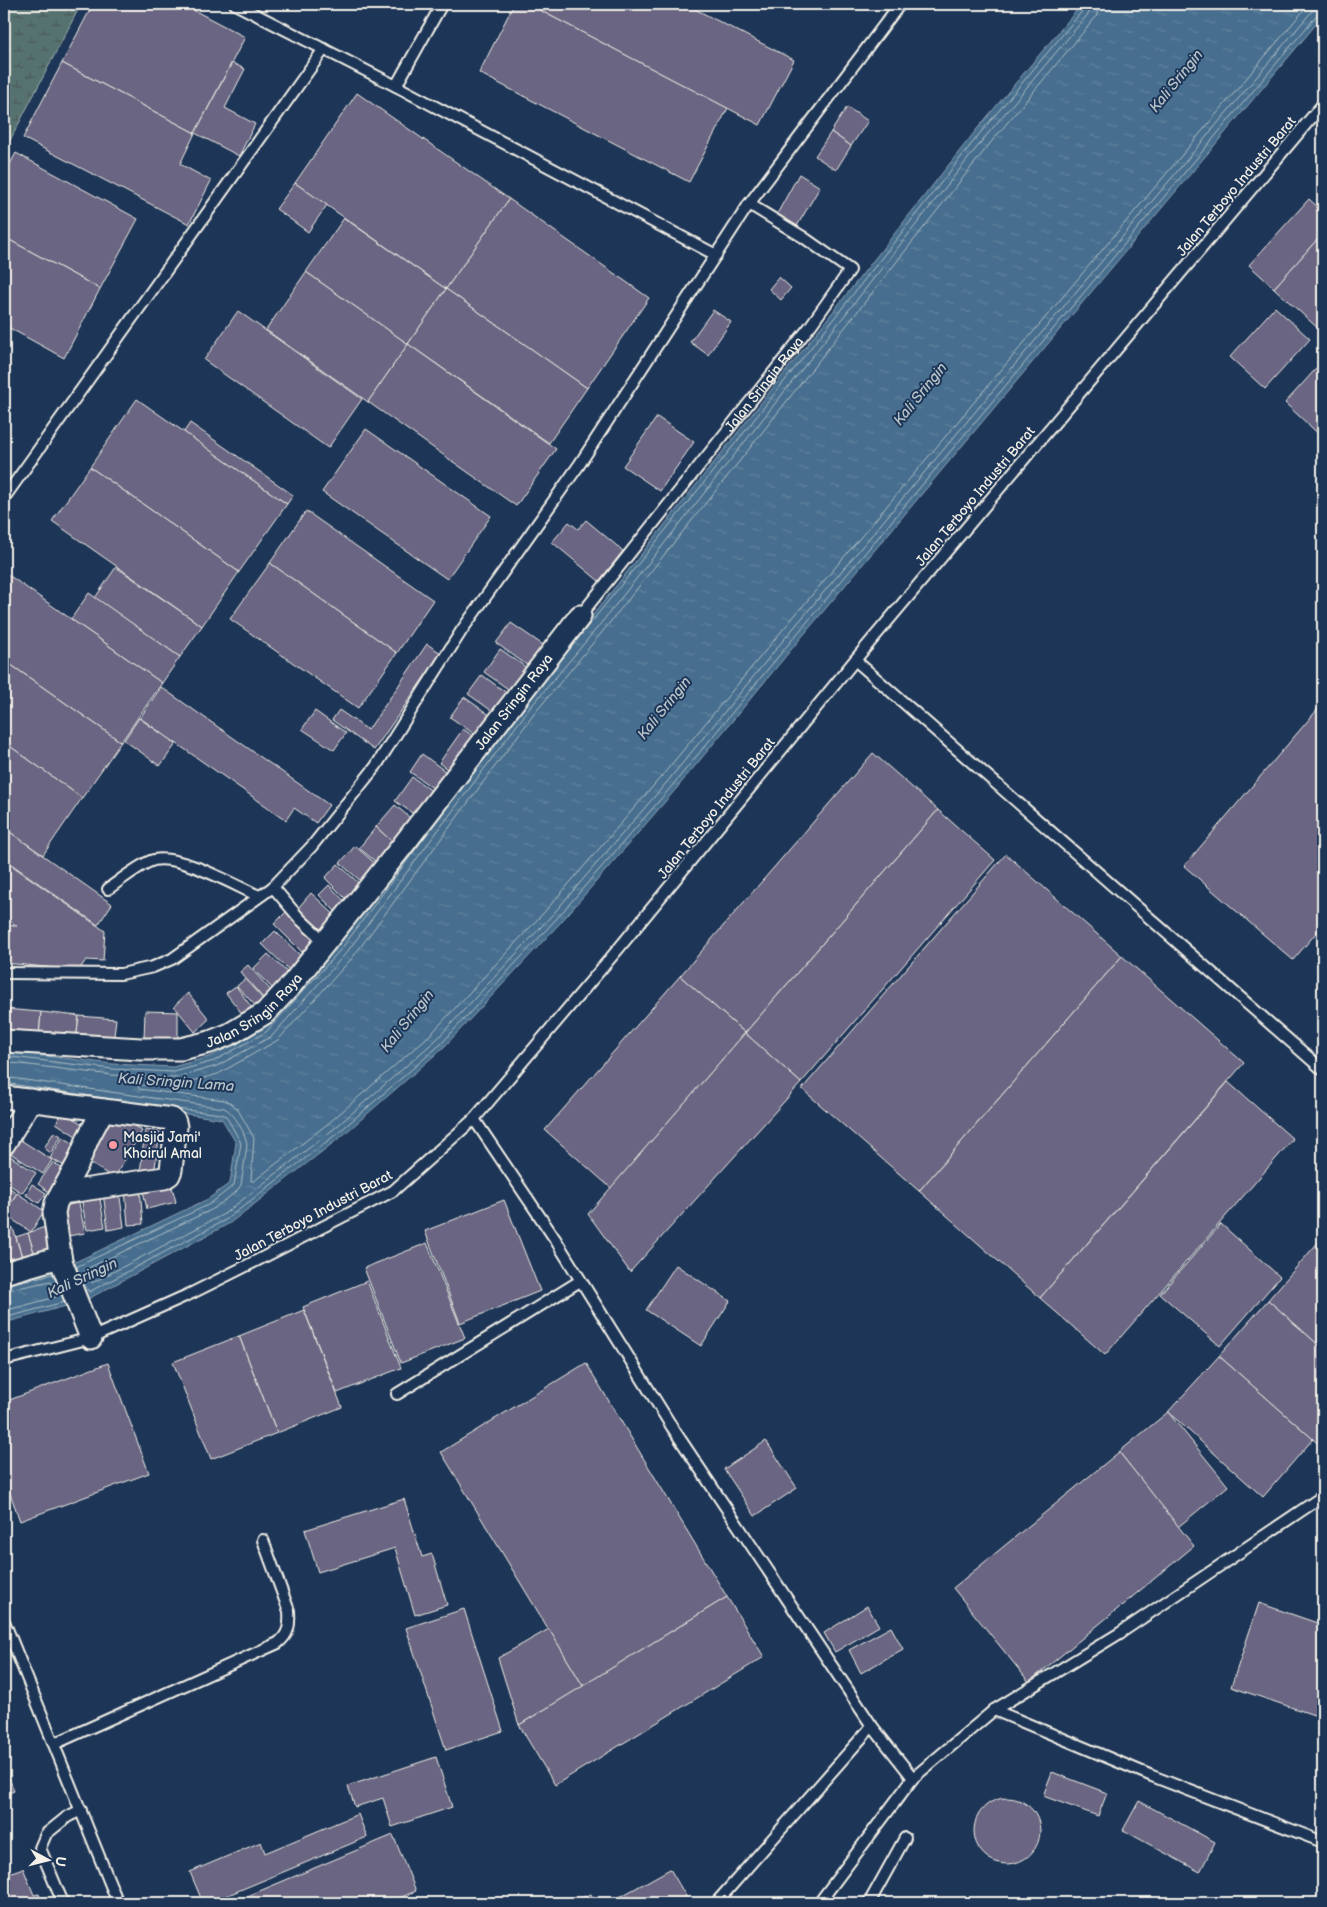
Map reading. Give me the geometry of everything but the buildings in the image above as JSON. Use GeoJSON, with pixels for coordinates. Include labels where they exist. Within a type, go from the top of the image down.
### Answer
{"type":"FeatureCollection","features":[{"type":"Feature","properties":{"kind":"street","name":"Jalan Sringin Raya"},"geometry":{"type":"LineString","coordinates":[[4,1041],[181,1049],[210,1042],[230,1034],[265,1013],[292,984],[400,849],[580,616]]}},
{"type":"Feature","properties":{"kind":"street"},"geometry":{"type":"LineString","coordinates":[[4,1097],[172,1119],[175,1122],[169,1175],[164,1178],[62,1193]]}},
{"type":"Feature","properties":{"kind":"street"},"geometry":{"type":"LineString","coordinates":[[4,1144],[31,1100]]}},
{"type":"Feature","properties":{"kind":"street"},"geometry":{"type":"LineString","coordinates":[[88,1331],[61,1259],[54,1213],[56,1203],[103,1110]]}},
{"type":"Feature","properties":{"kind":"street"},"geometry":{"type":"LineString","coordinates":[[4,1273],[61,1259]]}},
{"type":"Feature","properties":{"kind":"lane"},"geometry":{"type":"LineString","coordinates":[[235,4],[396,86],[716,255]]}},
{"type":"Feature","properties":{"kind":"lane"},"geometry":{"type":"LineString","coordinates":[[396,86],[442,4]]}},
{"type":"Feature","properties":{"kind":"lane"},"geometry":{"type":"LineString","coordinates":[[4,973],[121,974],[153,967],[172,959],[272,887],[312,846],[376,766],[462,630],[579,464],[749,204],[900,4]]}},
{"type":"Feature","properties":{"kind":"lane"},"geometry":{"type":"LineString","coordinates":[[4,498],[324,49]]}},
{"type":"Feature","properties":{"kind":"lane","name":"Jalan Terboyo Industri Barat"},"geometry":{"type":"LineString","coordinates":[[4,1360],[192,1293],[393,1191],[474,1119],[618,948],[855,660],[1323,104]]}},
{"type":"Feature","properties":{"kind":"lane","name":"Jalan Sringin Raya"},"geometry":{"type":"LineString","coordinates":[[580,616],[811,325],[850,270],[803,237],[749,204]]}},
{"type":"Feature","properties":{"kind":"lane"},"geometry":{"type":"LineString","coordinates":[[855,660],[1323,1070]]}},
{"type":"Feature","properties":{"kind":"lane"},"geometry":{"type":"LineString","coordinates":[[108,889],[152,860],[164,858],[180,861],[259,896]]}},
{"type":"Feature","properties":{"kind":"lane"},"geometry":{"type":"LineString","coordinates":[[272,887],[300,919],[325,942]]}},
{"type":"Feature","properties":{"kind":"lane"},"geometry":{"type":"LineString","coordinates":[[474,1119],[554,1239],[672,1427],[872,1726],[912,1778]]}},
{"type":"Feature","properties":{"kind":"lane"},"geometry":{"type":"LineString","coordinates":[[397,1394],[580,1281]]}},
{"type":"Feature","properties":{"kind":"lane"},"geometry":{"type":"LineString","coordinates":[[819,1903],[912,1778],[994,1710],[1120,1633],[1323,1496]]}},
{"type":"Feature","properties":{"kind":"lane"},"geometry":{"type":"LineString","coordinates":[[54,1744],[278,1643],[285,1637],[290,1622],[289,1611],[263,1540]]}},
{"type":"Feature","properties":{"kind":"lane"},"geometry":{"type":"LineString","coordinates":[[4,1621],[118,1903]]}},
{"type":"Feature","properties":{"kind":"lane"},"geometry":{"type":"LineString","coordinates":[[994,1710],[1152,1776],[1323,1842]]}},
{"type":"Feature","properties":{"kind":"lane"},"geometry":{"type":"LineString","coordinates":[[716,1903],[872,1726]]}},
{"type":"Feature","properties":{"kind":"lane"},"geometry":{"type":"LineString","coordinates":[[63,1903],[40,1848],[46,1834],[81,1810]]}},
{"type":"Feature","properties":{"kind":"lane"},"geometry":{"type":"LineString","coordinates":[[869,1903],[905,1838]]}},
{"type":"Feature","properties":{"kind":"green space"},"geometry":{"type":"Polygon","coordinates":[[[4,4],[81,4],[4,152],[4,4]]]}},
{"type":"Feature","properties":{"kind":"water"},"geometry":{"type":"Polygon","coordinates":[[[1082,4],[1323,4],[1323,16],[676,789],[562,921],[444,1047],[342,1136],[230,1223],[86,1300],[69,1265],[208,1199],[230,1183],[236,1143],[222,1119],[4,1088],[4,1051],[113,1064],[173,1067],[212,1056],[264,1028],[338,945],[520,702],[589,620],[977,129],[1082,4]]]}},
{"type":"Feature","properties":{"kind":"water"},"geometry":{"type":"Polygon","coordinates":[[[59,1267],[73,1304],[4,1323],[4,1281],[59,1267]]]}},
{"type":"Feature","properties":{"kind":"place","name":"Masjid Jami' Khoirul Amal"},"geometry":{"type":"Point","coordinates":[113,1145]}},
{"type":"Feature","properties":{"kind":"water label","name":"Kali Sringin"},"geometry":{"type":"Point","coordinates":[1176,81]}},
{"type":"Feature","properties":{"kind":"water label","name":"Kali Sringin"},"geometry":{"type":"Point","coordinates":[920,394]}},
{"type":"Feature","properties":{"kind":"water label","name":"Kali Sringin"},"geometry":{"type":"Point","coordinates":[664,708]}},
{"type":"Feature","properties":{"kind":"water label","name":"Kali Sringin"},"geometry":{"type":"Point","coordinates":[407,1021]}},
{"type":"Feature","properties":{"kind":"water label","name":"Kali Sringin Lama"},"geometry":{"type":"Point","coordinates":[176,1082]}},
{"type":"Feature","properties":{"kind":"water label","name":"Kali Sringin"},"geometry":{"type":"Point","coordinates":[82,1278]}}]}
